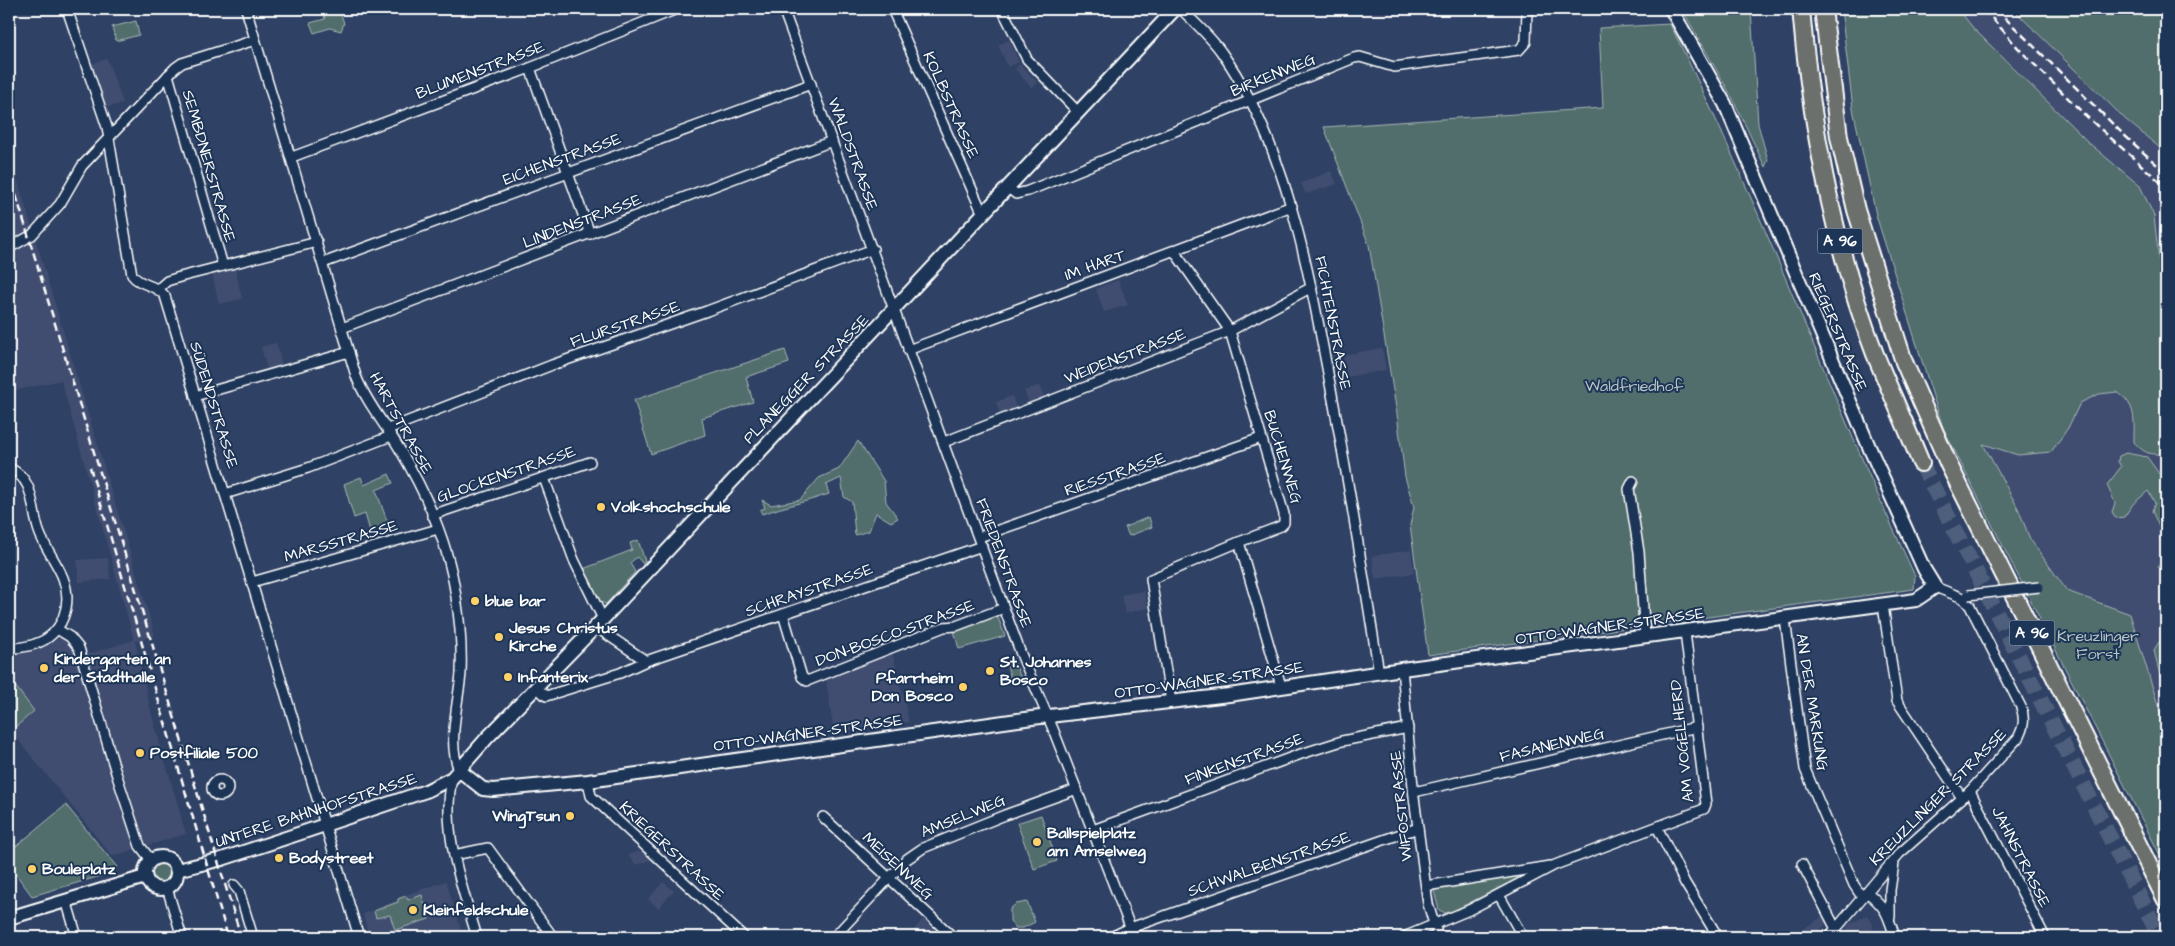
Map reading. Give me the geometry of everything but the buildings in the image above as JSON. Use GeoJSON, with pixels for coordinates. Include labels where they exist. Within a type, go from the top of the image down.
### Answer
{"type":"FeatureCollection","features":[{"type":"Feature","properties":{"kind":"highway","name":"A 96"},"geometry":{"type":"LineString","coordinates":[[1800,9],[1817,141],[1837,229],[1875,353],[1921,463]]}},
{"type":"Feature","properties":{"kind":"highway","name":"A 96"},"geometry":{"type":"LineString","coordinates":[[1823,9],[1839,137],[1856,210],[1904,362],[1949,465],[2166,900]]}},
{"type":"Feature","properties":{"kind":"street"},"geometry":{"type":"LineString","coordinates":[[67,9],[107,127],[132,275],[140,282],[158,289],[180,276],[317,242]]}},
{"type":"Feature","properties":{"kind":"street","name":"HARTSTRASSE"},"geometry":{"type":"LineString","coordinates":[[246,9],[324,263],[348,352],[361,388],[390,432],[412,472],[438,529],[454,580],[460,629],[460,675],[454,746],[456,774]]}},
{"type":"Feature","properties":{"kind":"street","name":"BLUMENSTRASSE"},"geometry":{"type":"LineString","coordinates":[[292,157],[530,68],[677,9]]}},
{"type":"Feature","properties":{"kind":"street","name":"WALDSTRASSE"},"geometry":{"type":"LineString","coordinates":[[783,9],[894,309]]}},
{"type":"Feature","properties":{"kind":"street","name":"KOLBSTRASSE"},"geometry":{"type":"LineString","coordinates":[[892,9],[982,212]]}},
{"type":"Feature","properties":{"kind":"street"},"geometry":{"type":"LineString","coordinates":[[1002,9],[1027,59],[1078,112]]}},
{"type":"Feature","properties":{"kind":"street","name":"PLANEGGER STRASSE"},"geometry":{"type":"LineString","coordinates":[[456,774],[487,738],[538,688],[1174,9]]}},
{"type":"Feature","properties":{"kind":"street","name":"FICHTENSTRASSE"},"geometry":{"type":"LineString","coordinates":[[1174,9],[1222,53],[1250,100],[1292,206],[1312,287],[1358,532],[1379,673]]}},
{"type":"Feature","properties":{"kind":"street","name":"BIRKENWEG"},"geometry":{"type":"LineString","coordinates":[[1007,187],[1016,194],[1028,192],[1357,57],[1394,67],[1519,50],[1526,42],[1527,9]]}},
{"type":"Feature","properties":{"kind":"street","name":"RIEGERSTRASSE"},"geometry":{"type":"LineString","coordinates":[[1671,9],[1725,104],[1870,449],[1928,576],[1935,586]]}},
{"type":"Feature","properties":{"kind":"street"},"geometry":{"type":"LineString","coordinates":[[9,248],[32,235],[60,204],[82,166],[168,75],[182,63],[255,40]]}},
{"type":"Feature","properties":{"kind":"street"},"geometry":{"type":"LineString","coordinates":[[530,68],[590,234]]}},
{"type":"Feature","properties":{"kind":"street","name":"SEMBDNERSTRASSE"},"geometry":{"type":"LineString","coordinates":[[168,75],[222,266]]}},
{"type":"Feature","properties":{"kind":"street","name":"EICHENSTRASSE"},"geometry":{"type":"LineString","coordinates":[[324,263],[811,84]]}},
{"type":"Feature","properties":{"kind":"street","name":"LINDENSTRASSE"},"geometry":{"type":"LineString","coordinates":[[342,328],[832,141]]}},
{"type":"Feature","properties":{"kind":"street","name":"IM HART"},"geometry":{"type":"LineString","coordinates":[[908,350],[1292,206]]}},
{"type":"Feature","properties":{"kind":"street","name":"FLURSTRASSE"},"geometry":{"type":"LineString","coordinates":[[225,494],[308,468],[546,367],[707,311],[872,249]]}},
{"type":"Feature","properties":{"kind":"street","name":"BUCHENWEG"},"geometry":{"type":"LineString","coordinates":[[1174,251],[1230,331],[1284,514],[1285,522],[1281,526],[1240,542]]}},
{"type":"Feature","properties":{"kind":"street","name":"WEIDENSTRASSE"},"geometry":{"type":"LineString","coordinates":[[944,442],[1230,331],[1312,287]]}},
{"type":"Feature","properties":{"kind":"street","name":"SÜDENDSTRASSE"},"geometry":{"type":"LineString","coordinates":[[158,289],[165,296],[359,937]]}},
{"type":"Feature","properties":{"kind":"street","name":"FRIEDENSTRASSE"},"geometry":{"type":"LineString","coordinates":[[894,309],[1021,654],[1048,716],[1134,937]]}},
{"type":"Feature","properties":{"kind":"street"},"geometry":{"type":"LineString","coordinates":[[195,396],[348,352]]}},
{"type":"Feature","properties":{"kind":"street","name":"RIESSTRASSE"},"geometry":{"type":"LineString","coordinates":[[979,537],[1261,438]]}},
{"type":"Feature","properties":{"kind":"street","name":"GLOCKENSTRASSE"},"geometry":{"type":"LineString","coordinates":[[432,515],[590,462]]}},
{"type":"Feature","properties":{"kind":"street"},"geometry":{"type":"LineString","coordinates":[[9,468],[20,475],[30,488],[40,534],[64,580],[67,604],[64,616],[57,628],[37,644],[9,649]]}},
{"type":"Feature","properties":{"kind":"street"},"geometry":{"type":"LineString","coordinates":[[544,478],[599,623],[643,663]]}},
{"type":"Feature","properties":{"kind":"street"},"geometry":{"type":"LineString","coordinates":[[1633,481],[1629,489],[1639,552],[1645,637]]}},
{"type":"Feature","properties":{"kind":"street","name":"MARSSTRASSE"},"geometry":{"type":"LineString","coordinates":[[252,582],[438,529]]}},
{"type":"Feature","properties":{"kind":"street"},"geometry":{"type":"LineString","coordinates":[[1171,702],[1151,579],[1240,542],[1281,686]]}},
{"type":"Feature","properties":{"kind":"street","name":"SCHRAYSTRASSE"},"geometry":{"type":"LineString","coordinates":[[538,688],[546,696],[982,546]]}},
{"type":"Feature","properties":{"kind":"street"},"geometry":{"type":"LineString","coordinates":[[1935,586],[1965,596],[2039,587]]}},
{"type":"Feature","properties":{"kind":"street","name":"OTTO-WAGNER-STRASSE"},"geometry":{"type":"LineString","coordinates":[[456,774],[483,789],[493,790],[588,781],[1048,716],[1171,702],[1882,605],[1916,600],[1935,586]]}},
{"type":"Feature","properties":{"kind":"street","name":"KREUZLINGER STRASSE"},"geometry":{"type":"LineString","coordinates":[[1829,937],[1894,860],[1970,791],[2018,738],[2024,723],[2024,716],[1965,596]]}},
{"type":"Feature","properties":{"kind":"street"},"geometry":{"type":"LineString","coordinates":[[1882,605],[1897,701],[1962,798]]}},
{"type":"Feature","properties":{"kind":"street","name":"DON-BOSCO-STRASSE"},"geometry":{"type":"LineString","coordinates":[[783,614],[802,677],[807,681],[936,630],[956,626],[1004,608]]}},
{"type":"Feature","properties":{"kind":"street","name":"AN DER MARKUNG"},"geometry":{"type":"LineString","coordinates":[[1785,619],[1805,769],[1854,885],[1864,895],[1880,903],[1890,916]]}},
{"type":"Feature","properties":{"kind":"street"},"geometry":{"type":"LineString","coordinates":[[57,628],[70,637],[79,648],[140,846],[151,860]]}},
{"type":"Feature","properties":{"kind":"street","name":"AM VOGELHERD"},"geometry":{"type":"LineString","coordinates":[[1555,865],[1704,809],[1706,804],[1685,632]]}},
{"type":"Feature","properties":{"kind":"street","name":"WIFOSTRASSE"},"geometry":{"type":"LineString","coordinates":[[1402,669],[1418,828],[1433,926],[1438,937]]}},
{"type":"Feature","properties":{"kind":"street","name":"FASANENWEG"},"geometry":{"type":"LineString","coordinates":[[1414,792],[1697,727]]}},
{"type":"Feature","properties":{"kind":"street","name":"FINKENSTRASSE"},"geometry":{"type":"LineString","coordinates":[[1093,830],[1309,751],[1342,741],[1408,728]]}},
{"type":"Feature","properties":{"kind":"street"},"geometry":{"type":"LineString","coordinates":[[456,774],[448,807],[454,855],[477,937]]}},
{"type":"Feature","properties":{"kind":"street","name":"UNTERE BAHNHOFSTRASSE"},"geometry":{"type":"LineString","coordinates":[[177,870],[222,859],[426,791],[456,774]]}},
{"type":"Feature","properties":{"kind":"street","name":"KRIEGERSTRASSE"},"geometry":{"type":"LineString","coordinates":[[588,781],[591,796],[744,937]]}},
{"type":"Feature","properties":{"kind":"street","name":"AMSELWEG"},"geometry":{"type":"LineString","coordinates":[[834,937],[889,877],[914,854],[938,840],[1077,789]]}},
{"type":"Feature","properties":{"kind":"street","name":"JAHNSTRASSE"},"geometry":{"type":"LineString","coordinates":[[1970,791],[2046,937]]}},
{"type":"Feature","properties":{"kind":"street","name":"MEISENWEG"},"geometry":{"type":"LineString","coordinates":[[823,817],[953,937]]}},
{"type":"Feature","properties":{"kind":"street"},"geometry":{"type":"LineString","coordinates":[[1657,827],[1685,883],[1718,937]]}},
{"type":"Feature","properties":{"kind":"street","name":"SCHWALBENSTRASSE"},"geometry":{"type":"LineString","coordinates":[[1111,937],[1130,928],[1418,828]]}},
{"type":"Feature","properties":{"kind":"street"},"geometry":{"type":"LineString","coordinates":[[454,855],[488,848],[553,937]]}},
{"type":"Feature","properties":{"kind":"street"},"geometry":{"type":"LineString","coordinates":[[165,857],[173,861],[177,870],[174,883],[167,888],[161,889],[151,886],[145,877],[146,867],[151,860],[165,857]]}},
{"type":"Feature","properties":{"kind":"street"},"geometry":{"type":"LineString","coordinates":[[1894,860],[1890,890],[1890,916],[1895,937]]}},
{"type":"Feature","properties":{"kind":"street"},"geometry":{"type":"LineString","coordinates":[[1802,864],[1836,929]]}},
{"type":"Feature","properties":{"kind":"street"},"geometry":{"type":"LineString","coordinates":[[1426,886],[1555,865]]}},
{"type":"Feature","properties":{"kind":"street"},"geometry":{"type":"LineString","coordinates":[[1404,937],[1433,926],[1499,895],[1555,865]]}},
{"type":"Feature","properties":{"kind":"street"},"geometry":{"type":"LineString","coordinates":[[9,918],[145,877]]}},
{"type":"Feature","properties":{"kind":"street"},"geometry":{"type":"LineString","coordinates":[[234,885],[239,891],[253,937]]}},
{"type":"Feature","properties":{"kind":"street"},"geometry":{"type":"LineString","coordinates":[[167,888],[182,937]]}},
{"type":"Feature","properties":{"kind":"street"},"geometry":{"type":"LineString","coordinates":[[1499,895],[1523,937]]}},
{"type":"Feature","properties":{"kind":"street"},"geometry":{"type":"LineString","coordinates":[[66,900],[77,937]]}},
{"type":"Feature","properties":{"kind":"street"},"geometry":{"type":"LineString","coordinates":[[246,916],[253,908]]}},
{"type":"Feature","properties":{"kind":"shaded area"},"geometry":{"type":"Polygon","coordinates":[[[1877,9],[2013,9],[2125,119],[2166,153],[2166,731],[2130,614],[2067,591],[2030,539],[2017,508],[1986,454],[1877,9]]]}},
{"type":"Feature","properties":{"kind":"shaded area"},"geometry":{"type":"Polygon","coordinates":[[[1009,40],[1019,62],[1008,67],[998,45],[1009,40]]]}},
{"type":"Feature","properties":{"kind":"shaded area"},"geometry":{"type":"Polygon","coordinates":[[[107,59],[123,103],[106,108],[92,64],[107,59]]]}},
{"type":"Feature","properties":{"kind":"shaded area"},"geometry":{"type":"Polygon","coordinates":[[[1020,64],[1038,83],[1032,88],[1015,69],[1020,64]]]}},
{"type":"Feature","properties":{"kind":"shaded area"},"geometry":{"type":"Polygon","coordinates":[[[9,152],[155,635],[135,641],[151,712],[186,834],[112,856],[11,731],[34,711],[9,678],[9,656],[43,648],[61,637],[73,649],[76,658],[134,640],[61,380],[9,392],[9,152]]]}},
{"type":"Feature","properties":{"kind":"shaded area"},"geometry":{"type":"Polygon","coordinates":[[[1331,171],[1337,184],[1306,194],[1301,183],[1331,171]]]}},
{"type":"Feature","properties":{"kind":"shaded area"},"geometry":{"type":"Polygon","coordinates":[[[235,268],[242,299],[219,304],[212,274],[235,268]]]}},
{"type":"Feature","properties":{"kind":"shaded area"},"geometry":{"type":"Polygon","coordinates":[[[1118,280],[1128,305],[1104,312],[1096,289],[1118,280]]]}},
{"type":"Feature","properties":{"kind":"shaded area"},"geometry":{"type":"Polygon","coordinates":[[[276,343],[282,365],[267,369],[261,347],[276,343]]]}},
{"type":"Feature","properties":{"kind":"shaded area"},"geometry":{"type":"Polygon","coordinates":[[[1382,348],[1386,370],[1347,377],[1343,355],[1382,348]]]}},
{"type":"Feature","properties":{"kind":"shaded area"},"geometry":{"type":"Polygon","coordinates":[[[1040,385],[1044,397],[1029,403],[1024,391],[1040,385]]]}},
{"type":"Feature","properties":{"kind":"shaded area"},"geometry":{"type":"Polygon","coordinates":[[[1012,396],[1016,408],[1000,414],[996,402],[1012,396]]]}},
{"type":"Feature","properties":{"kind":"shaded area"},"geometry":{"type":"Polygon","coordinates":[[[1411,550],[1414,573],[1375,579],[1372,556],[1411,550]]]}},
{"type":"Feature","properties":{"kind":"shaded area"},"geometry":{"type":"Polygon","coordinates":[[[108,558],[110,579],[79,582],[77,560],[108,558]]]}},
{"type":"Feature","properties":{"kind":"shaded area"},"geometry":{"type":"Polygon","coordinates":[[[1144,591],[1148,608],[1125,613],[1121,595],[1144,591]]]}},
{"type":"Feature","properties":{"kind":"shaded area"},"geometry":{"type":"Polygon","coordinates":[[[892,651],[909,722],[834,733],[826,679],[872,662],[892,651]]]}},
{"type":"Feature","properties":{"kind":"shaded area"},"geometry":{"type":"Polygon","coordinates":[[[641,851],[650,860],[636,865],[628,855],[641,851]]]}},
{"type":"Feature","properties":{"kind":"shaded area","name":"Kleinfeldschule"},"geometry":{"type":"Polygon","coordinates":[[[446,881],[463,937],[369,937],[363,914],[398,900],[397,898],[446,881]]]}},
{"type":"Feature","properties":{"kind":"shaded area"},"geometry":{"type":"Polygon","coordinates":[[[663,882],[674,891],[658,908],[648,899],[663,882]]]}},
{"type":"Feature","properties":{"kind":"shaded area"},"geometry":{"type":"Polygon","coordinates":[[[1826,914],[1829,920],[1815,937],[1803,937],[1800,931],[1826,914]]]}},
{"type":"Feature","properties":{"kind":"shaded area"},"geometry":{"type":"Polygon","coordinates":[[[1867,915],[1874,928],[1857,937],[1852,937],[1846,926],[1867,915]]]}},
{"type":"Feature","properties":{"kind":"shaded area"},"geometry":{"type":"Polygon","coordinates":[[[923,919],[937,931],[931,937],[920,937],[913,931],[923,919]]]}},
{"type":"Feature","properties":{"kind":"green space"},"geometry":{"type":"Polygon","coordinates":[[[339,9],[344,23],[341,31],[330,28],[314,33],[310,23],[325,19],[324,15],[339,9]]]}},
{"type":"Feature","properties":{"kind":"green space"},"geometry":{"type":"Polygon","coordinates":[[[1682,9],[1751,9],[1758,124],[1768,160],[1765,167],[1733,99],[1682,9]]]}},
{"type":"Feature","properties":{"kind":"green space","name":"Kreuzlinger Forst"},"geometry":{"type":"Polygon","coordinates":[[[1841,9],[1958,9],[1974,29],[2089,143],[2140,186],[2154,216],[2159,260],[2160,229],[2166,224],[2166,435],[2160,437],[2160,454],[2146,452],[2134,442],[2134,420],[2131,408],[2128,402],[2117,392],[2099,394],[2080,403],[2068,428],[2051,452],[2018,455],[1983,444],[2018,508],[2030,539],[2067,591],[2130,614],[2166,731],[2166,867],[1943,428],[1876,215],[1853,109],[1841,9]]]}},
{"type":"Feature","properties":{"kind":"green space"},"geometry":{"type":"Polygon","coordinates":[[[2013,9],[2166,9],[2166,153],[2125,119],[2013,9]]]}},
{"type":"Feature","properties":{"kind":"green space"},"geometry":{"type":"Polygon","coordinates":[[[136,21],[139,35],[116,41],[112,27],[136,21]]]}},
{"type":"Feature","properties":{"kind":"green space","name":"Waldfriedhof"},"geometry":{"type":"Polygon","coordinates":[[[1670,24],[1735,161],[1853,438],[1915,576],[1914,589],[1428,655],[1410,525],[1414,507],[1405,477],[1397,414],[1369,245],[1324,127],[1603,108],[1599,28],[1670,24]]]}},
{"type":"Feature","properties":{"kind":"green space"},"geometry":{"type":"Polygon","coordinates":[[[785,350],[789,363],[746,377],[753,402],[702,418],[705,435],[651,454],[634,400],[785,350]]]}},
{"type":"Feature","properties":{"kind":"green space"},"geometry":{"type":"Polygon","coordinates":[[[858,441],[884,481],[886,502],[898,518],[891,522],[876,513],[869,531],[855,535],[852,502],[844,497],[841,478],[826,485],[829,494],[762,514],[760,510],[765,508],[762,500],[771,505],[800,500],[819,478],[839,469],[858,441]]]}},
{"type":"Feature","properties":{"kind":"green space"},"geometry":{"type":"Polygon","coordinates":[[[2126,453],[2147,457],[2165,482],[2166,570],[2158,567],[2165,556],[2160,537],[2161,531],[2152,511],[2155,503],[2148,491],[2133,504],[2124,517],[2116,518],[2112,512],[2115,503],[2107,485],[2121,467],[2118,461],[2119,456],[2126,453]]]}},
{"type":"Feature","properties":{"kind":"green space"},"geometry":{"type":"Polygon","coordinates":[[[389,474],[393,483],[376,490],[391,532],[372,538],[365,514],[354,518],[344,484],[361,477],[364,485],[389,474]]]}},
{"type":"Feature","properties":{"kind":"green space"},"geometry":{"type":"Polygon","coordinates":[[[1149,517],[1152,527],[1129,536],[1125,527],[1149,517]]]}},
{"type":"Feature","properties":{"kind":"green space"},"geometry":{"type":"Polygon","coordinates":[[[638,540],[645,561],[643,564],[637,557],[630,563],[635,572],[606,604],[601,602],[594,595],[583,569],[632,550],[630,543],[638,540]]]}},
{"type":"Feature","properties":{"kind":"green space"},"geometry":{"type":"Polygon","coordinates":[[[997,615],[1005,636],[959,649],[954,631],[997,615]]]}},
{"type":"Feature","properties":{"kind":"green space"},"geometry":{"type":"Polygon","coordinates":[[[2166,641],[2166,702],[2154,650],[2159,642],[2166,641]]]}},
{"type":"Feature","properties":{"kind":"green space"},"geometry":{"type":"Polygon","coordinates":[[[1013,659],[1021,678],[1018,681],[1011,681],[1006,660],[1013,659]]]}},
{"type":"Feature","properties":{"kind":"green space"},"geometry":{"type":"Polygon","coordinates":[[[9,678],[34,711],[11,731],[9,728],[9,678]]]}},
{"type":"Feature","properties":{"kind":"green space"},"geometry":{"type":"Polygon","coordinates":[[[66,805],[117,867],[111,873],[32,896],[9,865],[9,852],[66,805]]]}},
{"type":"Feature","properties":{"kind":"green space","name":"Ballspielplatz am Amselweg"},"geometry":{"type":"Polygon","coordinates":[[[1041,815],[1057,861],[1034,869],[1017,823],[1041,815]]]}},
{"type":"Feature","properties":{"kind":"green space"},"geometry":{"type":"Polygon","coordinates":[[[161,859],[170,863],[174,872],[170,881],[161,885],[152,881],[148,872],[152,863],[161,859]]]}},
{"type":"Feature","properties":{"kind":"green space"},"geometry":{"type":"Polygon","coordinates":[[[1529,873],[1453,911],[1445,913],[1439,910],[1434,891],[1436,889],[1529,873]]]}},
{"type":"Feature","properties":{"kind":"green space"},"geometry":{"type":"Polygon","coordinates":[[[422,895],[429,919],[395,930],[390,915],[376,918],[374,911],[398,902],[398,899],[406,896],[408,900],[422,895]]]}},
{"type":"Feature","properties":{"kind":"green space"},"geometry":{"type":"Polygon","coordinates":[[[1027,902],[1035,922],[1023,928],[1016,928],[1010,921],[1010,909],[1016,904],[1027,902]]]}},
{"type":"Feature","properties":{"kind":"tunnel"},"geometry":{"type":"LineString","coordinates":[[1921,463],[2160,937]]}},
{"type":"Feature","properties":{"kind":"railway"},"geometry":{"type":"LineString","coordinates":[[1984,9],[2020,50],[2087,117],[2166,187]]}},
{"type":"Feature","properties":{"kind":"railway"},"geometry":{"type":"LineString","coordinates":[[1996,9],[2123,134],[2166,173]]}},
{"type":"Feature","properties":{"kind":"railway"},"geometry":{"type":"LineString","coordinates":[[9,172],[241,937]]}},
{"type":"Feature","properties":{"kind":"railway"},"geometry":{"type":"LineString","coordinates":[[90,467],[228,937]]}},
{"type":"Feature","properties":{"kind":"place","name":"Volkshochschule"},"geometry":{"type":"Point","coordinates":[601,507]}},
{"type":"Feature","properties":{"kind":"place","name":"blue bar"},"geometry":{"type":"Point","coordinates":[475,601]}},
{"type":"Feature","properties":{"kind":"place","name":"Jesus Christus Kirche"},"geometry":{"type":"Point","coordinates":[499,637]}},
{"type":"Feature","properties":{"kind":"place","name":"Kindergarten an der Stadthalle"},"geometry":{"type":"Point","coordinates":[44,668]}},
{"type":"Feature","properties":{"kind":"place","name":"St. Johannes Bosco"},"geometry":{"type":"Point","coordinates":[990,671]}},
{"type":"Feature","properties":{"kind":"place","name":"Infanterix"},"geometry":{"type":"Point","coordinates":[508,677]}},
{"type":"Feature","properties":{"kind":"place","name":"Pfarrheim Don Bosco"},"geometry":{"type":"Point","coordinates":[963,687]}},
{"type":"Feature","properties":{"kind":"place","name":"Postfiliale 500"},"geometry":{"type":"Point","coordinates":[140,753]}},
{"type":"Feature","properties":{"kind":"place","name":"WingTsun"},"geometry":{"type":"Point","coordinates":[570,816]}},
{"type":"Feature","properties":{"kind":"place","name":"Ballspielplatz am Amselweg"},"geometry":{"type":"Point","coordinates":[1037,842]}},
{"type":"Feature","properties":{"kind":"place","name":"Bodystreet"},"geometry":{"type":"Point","coordinates":[279,858]}},
{"type":"Feature","properties":{"kind":"place","name":"Bouleplatz"},"geometry":{"type":"Point","coordinates":[32,869]}},
{"type":"Feature","properties":{"kind":"place","name":"Kleinfeldschule"},"geometry":{"type":"Point","coordinates":[413,910]}}]}
